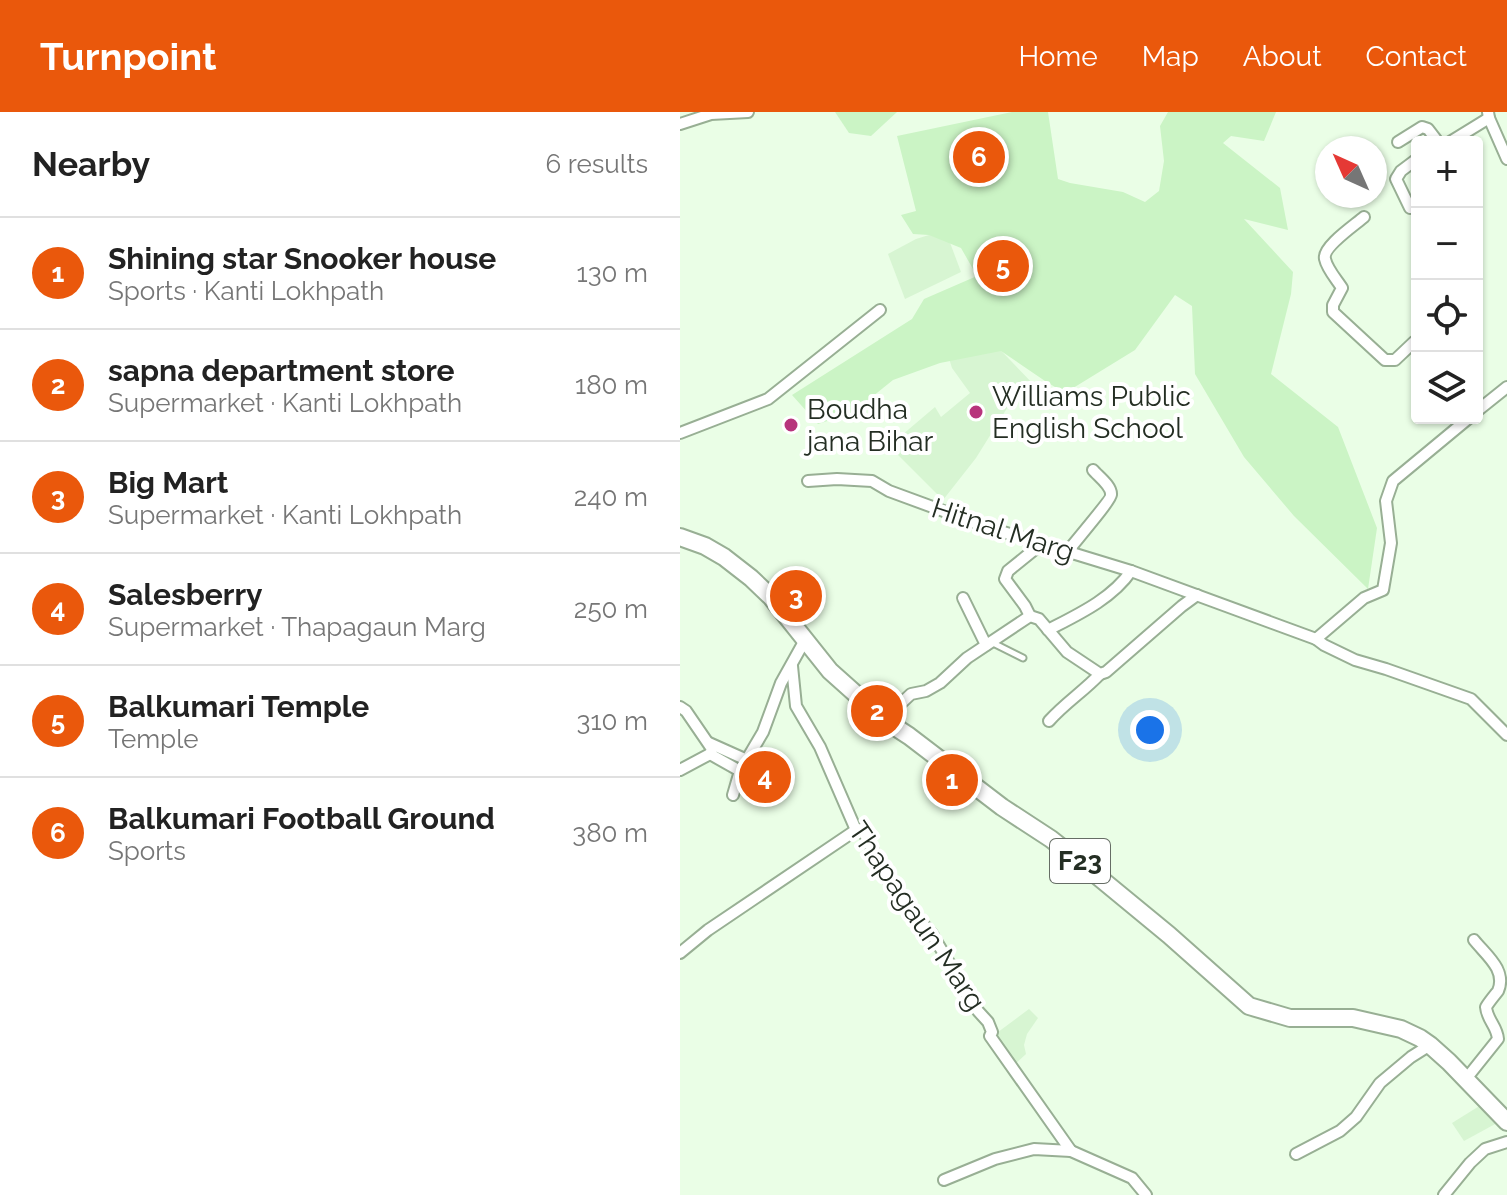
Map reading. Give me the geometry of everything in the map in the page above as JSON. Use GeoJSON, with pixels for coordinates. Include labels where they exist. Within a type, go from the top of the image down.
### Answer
{"type":"FeatureCollection","features":[{"type":"Feature","properties":{"kind":"main road","name":"F23"},"geometry":{"type":"LineString","coordinates":[[680,537],[705,546],[751,578],[830,671],[886,721],[1002,807],[1051,839],[1169,935],[1249,1006],[1290,1018],[1353,1018],[1401,1029],[1430,1045],[1507,1122]]}},
{"type":"Feature","properties":{"kind":"street"},"geometry":{"type":"LineString","coordinates":[[680,124],[711,114],[748,112]]}},
{"type":"Feature","properties":{"kind":"street"},"geometry":{"type":"LineString","coordinates":[[1458,136],[1488,115],[1507,159]]}},
{"type":"Feature","properties":{"kind":"street"},"geometry":{"type":"LineString","coordinates":[[1398,142],[1422,127],[1433,136]]}},
{"type":"Feature","properties":{"kind":"street"},"geometry":{"type":"LineString","coordinates":[[1410,208],[1396,179],[1411,164]]}},
{"type":"Feature","properties":{"kind":"street"},"geometry":{"type":"LineString","coordinates":[[1364,217],[1324,254],[1342,288],[1333,305],[1333,312],[1385,360],[1395,360],[1411,346]]}},
{"type":"Feature","properties":{"kind":"street"},"geometry":{"type":"LineString","coordinates":[[680,433],[768,399],[880,310]]}},
{"type":"Feature","properties":{"kind":"street"},"geometry":{"type":"LineString","coordinates":[[1483,403],[1507,387]]}},
{"type":"Feature","properties":{"kind":"street"},"geometry":{"type":"LineString","coordinates":[[1316,639],[1364,598],[1383,590],[1391,543],[1386,501],[1393,481],[1462,424]]}},
{"type":"Feature","properties":{"kind":"street"},"geometry":{"type":"LineString","coordinates":[[1068,551],[1109,502],[1110,489],[1093,470]]}},
{"type":"Feature","properties":{"kind":"street","name":"Hitnal Marg"},"geometry":{"type":"LineString","coordinates":[[808,481],[872,481],[889,491],[1040,545],[1131,571],[1316,639],[1355,660],[1471,699],[1507,735]]}},
{"type":"Feature","properties":{"kind":"street"},"geometry":{"type":"LineString","coordinates":[[1040,545],[1008,571],[1005,579],[1030,616],[1039,619],[1067,652],[1100,674]]}},
{"type":"Feature","properties":{"kind":"street"},"geometry":{"type":"LineString","coordinates":[[1048,630],[1099,601],[1131,571]]}},
{"type":"Feature","properties":{"kind":"street"},"geometry":{"type":"LineString","coordinates":[[1049,721],[1063,705],[1084,691],[1100,674],[1197,595]]}},
{"type":"Feature","properties":{"kind":"street"},"geometry":{"type":"LineString","coordinates":[[963,598],[988,643]]}},
{"type":"Feature","properties":{"kind":"street"},"geometry":{"type":"LineString","coordinates":[[886,721],[911,694],[926,691],[940,683],[967,658],[1030,616]]}},
{"type":"Feature","properties":{"kind":"street"},"geometry":{"type":"LineString","coordinates":[[733,795],[740,771],[759,740],[781,683],[805,640]]}},
{"type":"Feature","properties":{"kind":"street","name":"Thapagaun Marg"},"geometry":{"type":"LineString","coordinates":[[792,666],[796,706],[820,747],[856,830],[862,829],[888,880],[932,934],[978,1011],[988,1022],[992,1032],[990,1036],[1071,1151]]}},
{"type":"Feature","properties":{"kind":"street"},"geometry":{"type":"LineString","coordinates":[[680,707],[686,711],[709,748],[740,771]]}},
{"type":"Feature","properties":{"kind":"street"},"geometry":{"type":"LineString","coordinates":[[709,748],[747,760]]}},
{"type":"Feature","properties":{"kind":"street"},"geometry":{"type":"LineString","coordinates":[[680,770],[709,748]]}},
{"type":"Feature","properties":{"kind":"street"},"geometry":{"type":"LineString","coordinates":[[680,953],[728,916],[856,830]]}},
{"type":"Feature","properties":{"kind":"street"},"geometry":{"type":"LineString","coordinates":[[1466,1079],[1502,1038],[1486,1015],[1486,1007],[1504,986],[1503,977],[1500,967],[1474,940]]}},
{"type":"Feature","properties":{"kind":"street"},"geometry":{"type":"LineString","coordinates":[[1296,1154],[1340,1131],[1356,1117],[1380,1083],[1430,1045]]}},
{"type":"Feature","properties":{"kind":"street"},"geometry":{"type":"LineString","coordinates":[[1444,1195],[1485,1149],[1507,1142]]}},
{"type":"Feature","properties":{"kind":"street"},"geometry":{"type":"LineString","coordinates":[[944,1180],[995,1159],[1034,1149],[1071,1151],[1132,1178],[1146,1195]]}},
{"type":"Feature","properties":{"kind":"lane"},"geometry":{"type":"LineString","coordinates":[[988,643],[1023,658]]}},
{"type":"Feature","properties":{"kind":"shaded area"},"geometry":{"type":"Polygon","coordinates":[[[835,112],[897,112],[871,136],[849,133],[835,112]]]}},
{"type":"Feature","properties":{"kind":"shaded area"},"geometry":{"type":"Polygon","coordinates":[[[1012,112],[1048,112],[1058,179],[1123,192],[1145,202],[1159,191],[1164,161],[1160,126],[1168,112],[1276,112],[1264,141],[1231,136],[1223,143],[1280,188],[1288,230],[1244,219],[1293,272],[1291,294],[1271,374],[1338,427],[1377,528],[1368,589],[1294,516],[1244,457],[1195,374],[1192,306],[1175,295],[1135,350],[1065,393],[1001,351],[940,363],[893,380],[852,413],[818,424],[792,395],[912,319],[924,299],[977,276],[961,248],[929,235],[913,234],[901,215],[916,211],[897,136],[1012,112]]]}},
{"type":"Feature","properties":{"kind":"shaded area"},"geometry":{"type":"Polygon","coordinates":[[[942,231],[949,240],[961,272],[905,299],[888,254],[916,239],[942,231]]]}},
{"type":"Feature","properties":{"kind":"shaded area","name":"Williams Public English School"},"geometry":{"type":"Polygon","coordinates":[[[985,334],[1037,388],[1014,397],[976,458],[943,500],[889,446],[935,407],[941,417],[970,393],[952,368],[948,355],[985,334]]]}},
{"type":"Feature","properties":{"kind":"shaded area"},"geometry":{"type":"Polygon","coordinates":[[[1029,1009],[1038,1018],[1027,1034],[1024,1045],[1026,1054],[1014,1065],[994,1035],[1029,1009]]]}},
{"type":"Feature","properties":{"kind":"shaded area"},"geometry":{"type":"Polygon","coordinates":[[[1481,1105],[1497,1123],[1464,1141],[1452,1123],[1481,1105]]]}},
{"type":"Feature","properties":{"kind":"place","name":"Balkumari Football Ground"},"geometry":{"type":"Point","coordinates":[979,157]}},
{"type":"Feature","properties":{"kind":"place","name":"Balkumari Temple"},"geometry":{"type":"Point","coordinates":[1003,266]}},
{"type":"Feature","properties":{"kind":"place","name":"Williams Public English School"},"geometry":{"type":"Point","coordinates":[976,412]}},
{"type":"Feature","properties":{"kind":"place","name":"Boudha jana Bihar"},"geometry":{"type":"Point","coordinates":[791,425]}},
{"type":"Feature","properties":{"kind":"place","name":"Big Mart"},"geometry":{"type":"Point","coordinates":[796,596]}},
{"type":"Feature","properties":{"kind":"place","name":"sapna department store"},"geometry":{"type":"Point","coordinates":[877,711]}},
{"type":"Feature","properties":{"kind":"place","name":"Salesberry"},"geometry":{"type":"Point","coordinates":[765,777]}},
{"type":"Feature","properties":{"kind":"place","name":"Shining star Snooker house"},"geometry":{"type":"Point","coordinates":[952,780]}}]}
